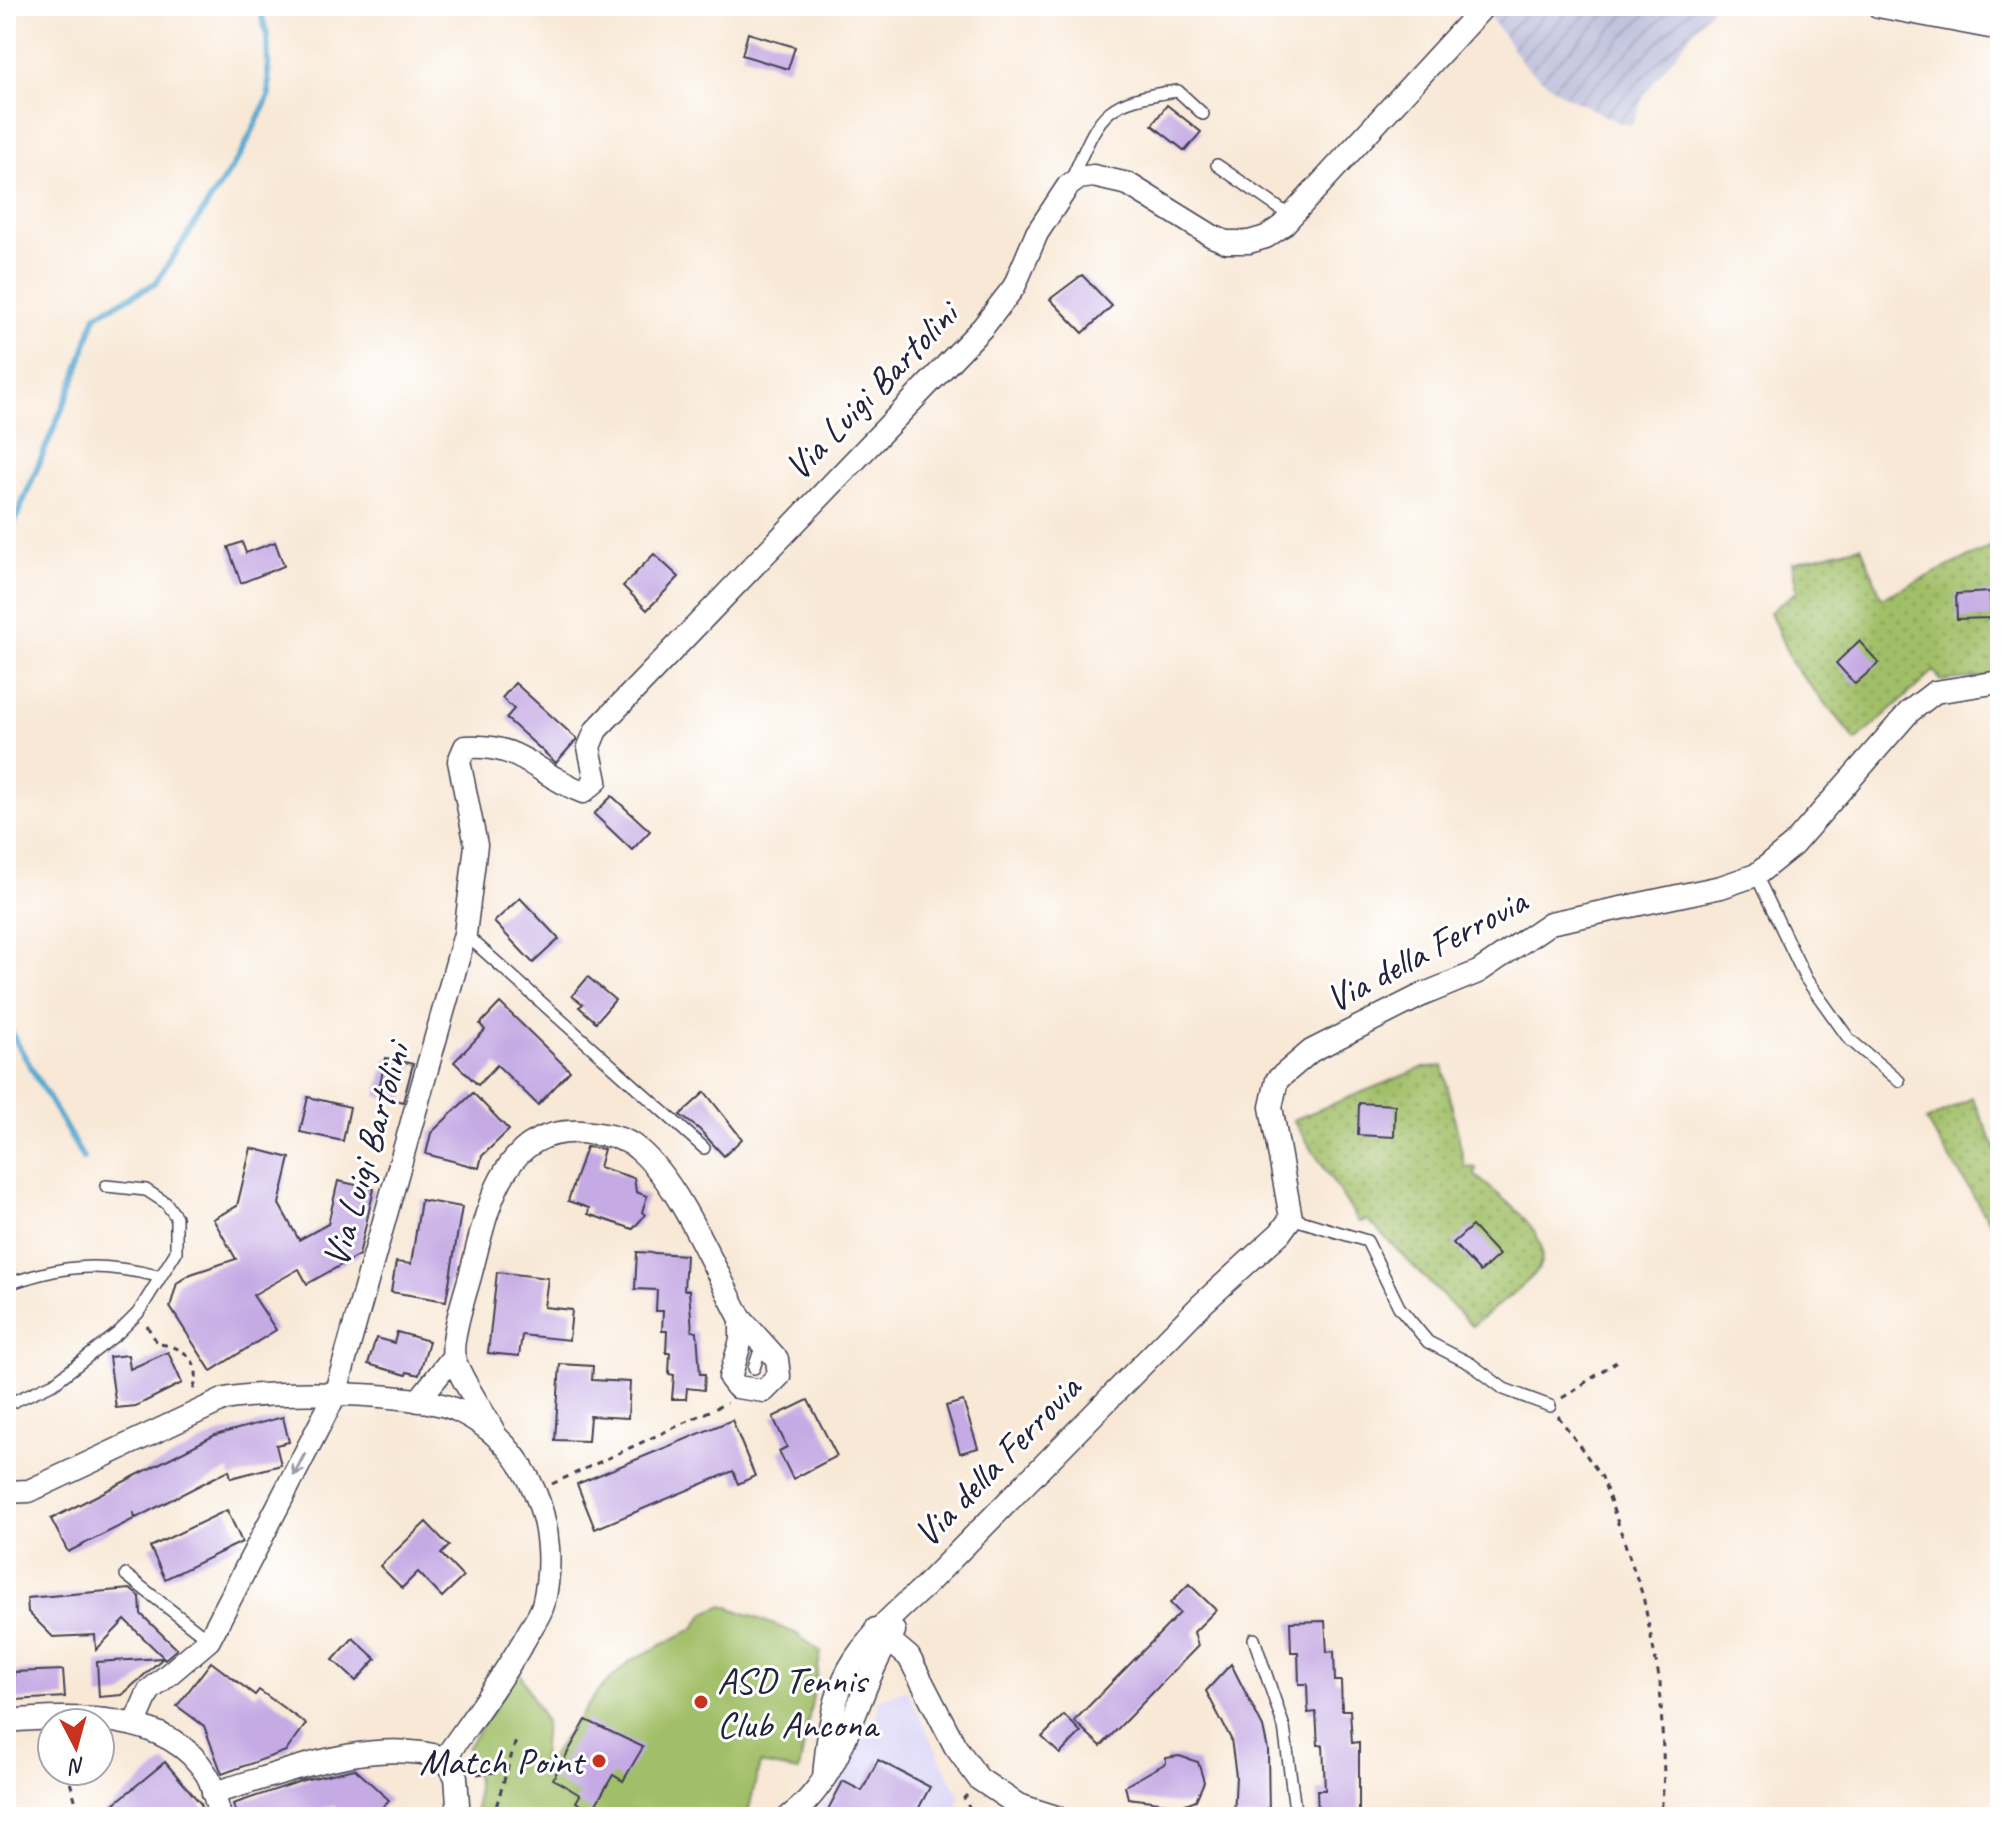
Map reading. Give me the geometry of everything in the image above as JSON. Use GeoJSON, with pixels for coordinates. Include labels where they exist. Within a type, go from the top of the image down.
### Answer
{"type":"FeatureCollection","features":[{"type":"Feature","properties":{"kind":"street"},"geometry":{"type":"LineString","coordinates":[[1068,186],[1079,178],[1093,176],[1128,184],[1226,242],[1266,237],[1304,204],[1484,6]]}},
{"type":"Feature","properties":{"kind":"street"},"geometry":{"type":"LineString","coordinates":[[1878,6],[2000,29]]}},
{"type":"Feature","properties":{"kind":"street","name":"Via Luigi Bartolini"},"geometry":{"type":"LineString","coordinates":[[134,1725],[149,1691],[209,1640],[335,1395],[465,934],[476,862],[459,761],[465,747],[486,745],[512,750],[567,786],[583,792],[589,788],[596,781],[589,747],[596,730],[983,327],[1014,287],[1037,233],[1068,186]]}},
{"type":"Feature","properties":{"kind":"street","name":"Via della Ferrovia"},"geometry":{"type":"LineString","coordinates":[[824,1777],[834,1707],[849,1663],[882,1635],[924,1587],[1201,1305],[1280,1233],[1291,1218],[1271,1107],[1277,1080],[1311,1051],[1422,995],[1478,972],[1550,923],[1721,887],[1756,875],[1793,845],[1909,712],[1935,692],[2000,682]]}},
{"type":"Feature","properties":{"kind":"street"},"geometry":{"type":"LineString","coordinates":[[418,1401],[453,1357],[463,1302],[497,1183],[518,1155],[542,1137],[570,1132],[603,1134],[636,1146],[664,1174],[741,1319],[777,1359],[779,1376],[764,1391],[752,1392],[737,1387],[730,1378],[741,1340],[741,1319]]}},
{"type":"Feature","properties":{"kind":"street"},"geometry":{"type":"LineString","coordinates":[[453,1357],[495,1433],[538,1491],[550,1555],[542,1608],[450,1767],[459,1817]]}},
{"type":"Feature","properties":{"kind":"street"},"geometry":{"type":"LineString","coordinates":[[6,1492],[29,1491],[225,1399],[282,1392],[418,1401],[457,1409],[495,1433]]}},
{"type":"Feature","properties":{"kind":"street"},"geometry":{"type":"LineString","coordinates":[[882,1635],[909,1657],[955,1746],[979,1779],[1018,1805],[1056,1817]]}},
{"type":"Feature","properties":{"kind":"street","name":"Via della Ferrovia"},"geometry":{"type":"LineString","coordinates":[[789,1817],[810,1801],[824,1777],[870,1683],[882,1635]]}},
{"type":"Feature","properties":{"kind":"street"},"geometry":{"type":"LineString","coordinates":[[849,1663],[870,1683],[902,1674],[924,1690]]}},
{"type":"Feature","properties":{"kind":"street"},"geometry":{"type":"LineString","coordinates":[[6,1721],[90,1718],[134,1725],[167,1738],[206,1774],[220,1817]]}},
{"type":"Feature","properties":{"kind":"street"},"geometry":{"type":"LineString","coordinates":[[213,1793],[358,1753],[423,1752],[450,1767]]}},
{"type":"Feature","properties":{"kind":"lane"},"geometry":{"type":"LineString","coordinates":[[1068,186],[1105,113],[1139,96],[1178,91],[1203,114]]}},
{"type":"Feature","properties":{"kind":"lane"},"geometry":{"type":"LineString","coordinates":[[1217,165],[1286,213],[1304,204]]}},
{"type":"Feature","properties":{"kind":"lane"},"geometry":{"type":"LineString","coordinates":[[1756,875],[1806,979],[1849,1039],[1899,1081]]}},
{"type":"Feature","properties":{"kind":"lane"},"geometry":{"type":"LineString","coordinates":[[465,934],[704,1148]]}},
{"type":"Feature","properties":{"kind":"lane"},"geometry":{"type":"LineString","coordinates":[[6,1405],[54,1383],[138,1313],[158,1276],[176,1252],[176,1217],[166,1203],[146,1190],[106,1186]]}},
{"type":"Feature","properties":{"kind":"lane"},"geometry":{"type":"LineString","coordinates":[[1291,1218],[1367,1241],[1399,1307],[1428,1342],[1471,1364],[1504,1389],[1550,1406]]}},
{"type":"Feature","properties":{"kind":"lane"},"geometry":{"type":"LineString","coordinates":[[6,1285],[69,1266],[114,1266],[158,1276]]}},
{"type":"Feature","properties":{"kind":"lane"},"geometry":{"type":"LineString","coordinates":[[754,1368],[764,1341]]}},
{"type":"Feature","properties":{"kind":"lane"},"geometry":{"type":"LineString","coordinates":[[126,1575],[209,1640]]}},
{"type":"Feature","properties":{"kind":"lane"},"geometry":{"type":"LineString","coordinates":[[1254,1639],[1284,1727],[1296,1817]]}},
{"type":"Feature","properties":{"kind":"path"},"geometry":{"type":"LineString","coordinates":[[138,1313],[158,1344],[185,1350],[194,1362],[197,1382],[191,1396]]}},
{"type":"Feature","properties":{"kind":"path"},"geometry":{"type":"LineString","coordinates":[[1622,1358],[1550,1406],[1602,1477],[1643,1596],[1660,1682],[1664,1774],[1661,1817]]}},
{"type":"Feature","properties":{"kind":"path"},"geometry":{"type":"LineString","coordinates":[[538,1491],[752,1392]]}},
{"type":"Feature","properties":{"kind":"path"},"geometry":{"type":"LineString","coordinates":[[493,1817],[517,1737]]}},
{"type":"Feature","properties":{"kind":"path"},"geometry":{"type":"LineString","coordinates":[[450,1767],[505,1771]]}},
{"type":"Feature","properties":{"kind":"path"},"geometry":{"type":"LineString","coordinates":[[72,1787],[80,1817]]}},
{"type":"Feature","properties":{"kind":"shaded area"},"geometry":{"type":"Polygon","coordinates":[[[1508,6],[1711,8],[1644,95],[1632,125],[1615,121],[1560,93],[1525,66],[1488,14],[1508,6]]]}},
{"type":"Feature","properties":{"kind":"shaded area"},"geometry":{"type":"Polygon","coordinates":[[[906,1689],[960,1798],[953,1817],[810,1817],[836,1791],[877,1713],[879,1700],[906,1689]]]}},
{"type":"Feature","properties":{"kind":"green space"},"geometry":{"type":"Polygon","coordinates":[[[2000,542],[2000,675],[1941,681],[1934,671],[1856,741],[1792,664],[1770,612],[1797,591],[1792,563],[1861,546],[1882,598],[2000,542]]]}},
{"type":"Feature","properties":{"kind":"green space"},"geometry":{"type":"Polygon","coordinates":[[[1443,1066],[1465,1167],[1476,1168],[1475,1175],[1522,1216],[1539,1241],[1542,1255],[1535,1273],[1472,1326],[1368,1220],[1359,1222],[1293,1120],[1422,1068],[1443,1066]]]}},
{"type":"Feature","properties":{"kind":"green space"},"geometry":{"type":"Polygon","coordinates":[[[1972,1098],[2000,1158],[2000,1238],[1926,1121],[1972,1098]]]}},
{"type":"Feature","properties":{"kind":"green space","name":"ASD Tennis Club Ancona"},"geometry":{"type":"Polygon","coordinates":[[[723,1605],[795,1633],[821,1652],[799,1771],[760,1764],[747,1817],[476,1817],[477,1780],[467,1748],[519,1671],[545,1722],[541,1770],[599,1690],[630,1661],[693,1629],[705,1613],[723,1605]]]}},
{"type":"Feature","properties":{"kind":"building"},"geometry":{"type":"Polygon","coordinates":[[[748,33],[795,47],[788,69],[742,55],[748,33]]]}},
{"type":"Feature","properties":{"kind":"building"},"geometry":{"type":"Polygon","coordinates":[[[1167,105],[1201,132],[1185,151],[1152,125],[1167,105]]]}},
{"type":"Feature","properties":{"kind":"building"},"geometry":{"type":"Polygon","coordinates":[[[1082,275],[1112,306],[1083,333],[1050,299],[1082,275]]]}},
{"type":"Feature","properties":{"kind":"building"},"geometry":{"type":"Polygon","coordinates":[[[242,542],[246,553],[275,542],[284,566],[241,583],[228,547],[242,542]]]}},
{"type":"Feature","properties":{"kind":"building"},"geometry":{"type":"Polygon","coordinates":[[[654,554],[679,577],[647,610],[623,586],[654,554]]]}},
{"type":"Feature","properties":{"kind":"building"},"geometry":{"type":"Polygon","coordinates":[[[1990,592],[1991,618],[1957,619],[1956,594],[1990,592]]]}},
{"type":"Feature","properties":{"kind":"building"},"geometry":{"type":"Polygon","coordinates":[[[1859,641],[1879,663],[1855,684],[1836,663],[1859,641]]]}},
{"type":"Feature","properties":{"kind":"building"},"geometry":{"type":"Polygon","coordinates":[[[515,683],[577,739],[556,763],[506,718],[514,709],[502,698],[515,683]]]}},
{"type":"Feature","properties":{"kind":"building"},"geometry":{"type":"Polygon","coordinates":[[[612,796],[650,831],[632,850],[594,814],[612,796]]]}},
{"type":"Feature","properties":{"kind":"building"},"geometry":{"type":"Polygon","coordinates":[[[520,898],[559,939],[533,963],[494,922],[520,898]]]}},
{"type":"Feature","properties":{"kind":"building"},"geometry":{"type":"Polygon","coordinates":[[[588,977],[615,1000],[596,1022],[579,1007],[583,1004],[572,996],[588,977]]]}},
{"type":"Feature","properties":{"kind":"building"},"geometry":{"type":"Polygon","coordinates":[[[500,1003],[570,1071],[538,1105],[497,1065],[478,1085],[454,1062],[485,1030],[480,1024],[500,1003]]]}},
{"type":"Feature","properties":{"kind":"building"},"geometry":{"type":"Polygon","coordinates":[[[386,1058],[413,1064],[403,1102],[377,1096],[386,1058]]]}},
{"type":"Feature","properties":{"kind":"building"},"geometry":{"type":"Polygon","coordinates":[[[705,1092],[742,1139],[724,1156],[699,1129],[680,1115],[705,1092]]]}},
{"type":"Feature","properties":{"kind":"building"},"geometry":{"type":"Polygon","coordinates":[[[473,1093],[509,1130],[482,1156],[479,1168],[426,1154],[431,1133],[473,1093]]]}},
{"type":"Feature","properties":{"kind":"building"},"geometry":{"type":"Polygon","coordinates":[[[308,1097],[350,1107],[343,1141],[300,1132],[308,1097]]]}},
{"type":"Feature","properties":{"kind":"building"},"geometry":{"type":"Polygon","coordinates":[[[1359,1103],[1395,1105],[1394,1137],[1358,1135],[1359,1103]]]}},
{"type":"Feature","properties":{"kind":"building"},"geometry":{"type":"Polygon","coordinates":[[[586,1147],[604,1149],[599,1167],[634,1178],[636,1192],[647,1196],[642,1212],[645,1215],[633,1229],[588,1214],[589,1208],[568,1201],[586,1147]]]}},
{"type":"Feature","properties":{"kind":"building"},"geometry":{"type":"Polygon","coordinates":[[[251,1148],[290,1158],[279,1204],[299,1240],[328,1224],[338,1181],[374,1189],[359,1255],[307,1284],[299,1269],[253,1295],[276,1330],[211,1371],[170,1307],[177,1283],[191,1274],[236,1259],[213,1219],[237,1206],[251,1148]]]}},
{"type":"Feature","properties":{"kind":"building"},"geometry":{"type":"Polygon","coordinates":[[[421,1200],[462,1207],[446,1301],[391,1292],[396,1262],[411,1264],[421,1200]]]}},
{"type":"Feature","properties":{"kind":"building"},"geometry":{"type":"Polygon","coordinates":[[[1472,1226],[1499,1255],[1480,1272],[1453,1243],[1472,1226]]]}},
{"type":"Feature","properties":{"kind":"building"},"geometry":{"type":"Polygon","coordinates":[[[637,1252],[686,1255],[684,1290],[689,1290],[692,1331],[697,1332],[700,1374],[705,1374],[704,1390],[687,1388],[686,1399],[672,1399],[674,1375],[669,1374],[670,1353],[666,1353],[667,1331],[662,1331],[663,1311],[656,1311],[657,1290],[635,1289],[637,1252]]]}},
{"type":"Feature","properties":{"kind":"building"},"geometry":{"type":"Polygon","coordinates":[[[497,1272],[548,1278],[544,1307],[572,1310],[569,1340],[522,1335],[519,1356],[488,1353],[497,1272]]]}},
{"type":"Feature","properties":{"kind":"building"},"geometry":{"type":"Polygon","coordinates":[[[397,1332],[429,1341],[419,1375],[407,1372],[406,1375],[368,1364],[376,1338],[394,1343],[397,1332]]]}},
{"type":"Feature","properties":{"kind":"building"},"geometry":{"type":"Polygon","coordinates":[[[168,1352],[182,1383],[136,1406],[116,1408],[109,1357],[128,1355],[130,1369],[168,1352]]]}},
{"type":"Feature","properties":{"kind":"building"},"geometry":{"type":"Polygon","coordinates":[[[560,1364],[593,1366],[592,1380],[630,1382],[628,1418],[590,1416],[588,1441],[555,1440],[560,1364]]]}},
{"type":"Feature","properties":{"kind":"building"},"geometry":{"type":"Polygon","coordinates":[[[808,1400],[837,1456],[793,1479],[779,1451],[787,1447],[773,1417],[808,1400]]]}},
{"type":"Feature","properties":{"kind":"building"},"geometry":{"type":"Polygon","coordinates":[[[963,1401],[978,1448],[960,1453],[946,1406],[963,1401]]]}},
{"type":"Feature","properties":{"kind":"building"},"geometry":{"type":"Polygon","coordinates":[[[283,1417],[289,1442],[276,1445],[281,1465],[231,1478],[229,1470],[136,1518],[133,1512],[134,1519],[68,1552],[51,1519],[215,1435],[283,1417]]]}},
{"type":"Feature","properties":{"kind":"building"},"geometry":{"type":"Polygon","coordinates":[[[732,1420],[755,1476],[738,1484],[733,1471],[595,1529],[577,1484],[732,1420]]]}},
{"type":"Feature","properties":{"kind":"building"},"geometry":{"type":"Polygon","coordinates":[[[227,1510],[242,1542],[165,1579],[150,1547],[227,1510]]]}},
{"type":"Feature","properties":{"kind":"building"},"geometry":{"type":"Polygon","coordinates":[[[426,1522],[449,1546],[441,1554],[463,1577],[442,1597],[418,1572],[402,1588],[380,1566],[426,1522]]]}},
{"type":"Feature","properties":{"kind":"building"},"geometry":{"type":"Polygon","coordinates":[[[1189,1584],[1216,1610],[1194,1632],[1198,1646],[1101,1746],[1074,1721],[1180,1613],[1170,1603],[1189,1584]]]}},
{"type":"Feature","properties":{"kind":"building"},"geometry":{"type":"Polygon","coordinates":[[[130,1589],[140,1597],[141,1614],[177,1649],[165,1659],[125,1620],[96,1650],[95,1635],[53,1637],[28,1612],[27,1598],[130,1589]]]}},
{"type":"Feature","properties":{"kind":"building"},"geometry":{"type":"Polygon","coordinates":[[[1325,1621],[1327,1652],[1334,1651],[1335,1681],[1341,1681],[1342,1710],[1350,1710],[1352,1743],[1359,1742],[1359,1817],[1318,1817],[1317,1790],[1325,1790],[1323,1745],[1318,1745],[1316,1712],[1308,1713],[1307,1684],[1299,1684],[1298,1652],[1291,1652],[1290,1622],[1325,1621]]]}},
{"type":"Feature","properties":{"kind":"building"},"geometry":{"type":"Polygon","coordinates":[[[353,1638],[376,1659],[356,1681],[333,1660],[353,1638]]]}},
{"type":"Feature","properties":{"kind":"building"},"geometry":{"type":"Polygon","coordinates":[[[163,1658],[122,1695],[99,1697],[97,1662],[163,1658]]]}},
{"type":"Feature","properties":{"kind":"building"},"geometry":{"type":"Polygon","coordinates":[[[211,1662],[255,1695],[259,1690],[306,1724],[286,1751],[222,1774],[204,1726],[177,1706],[211,1662]]]}},
{"type":"Feature","properties":{"kind":"building"},"geometry":{"type":"Polygon","coordinates":[[[1231,1664],[1263,1727],[1268,1750],[1269,1817],[1234,1817],[1236,1776],[1231,1739],[1206,1691],[1231,1664]]]}},
{"type":"Feature","properties":{"kind":"building"},"geometry":{"type":"Polygon","coordinates":[[[63,1670],[65,1697],[15,1700],[14,1672],[63,1670]]]}},
{"type":"Feature","properties":{"kind":"building"},"geometry":{"type":"Polygon","coordinates":[[[1064,1715],[1081,1732],[1060,1754],[1042,1737],[1064,1715]]]}},
{"type":"Feature","properties":{"kind":"building","name":"Match Point"},"geometry":{"type":"Polygon","coordinates":[[[586,1720],[643,1747],[623,1781],[613,1775],[592,1811],[576,1802],[580,1795],[553,1779],[586,1720]]]}},
{"type":"Feature","properties":{"kind":"building"},"geometry":{"type":"Polygon","coordinates":[[[1179,1756],[1198,1762],[1204,1782],[1196,1800],[1183,1805],[1128,1798],[1125,1786],[1166,1763],[1166,1758],[1179,1756]]]}},
{"type":"Feature","properties":{"kind":"building"},"geometry":{"type":"Polygon","coordinates":[[[878,1760],[930,1787],[914,1817],[824,1817],[843,1781],[862,1791],[878,1760]]]}},
{"type":"Feature","properties":{"kind":"building"},"geometry":{"type":"Polygon","coordinates":[[[165,1762],[201,1804],[205,1817],[98,1817],[165,1762]]]}},
{"type":"Feature","properties":{"kind":"building"},"geometry":{"type":"Polygon","coordinates":[[[355,1769],[389,1800],[373,1817],[337,1817],[335,1805],[291,1817],[237,1817],[233,1804],[304,1780],[355,1769]]]}},
{"type":"Feature","properties":{"kind":"waterway"},"geometry":{"type":"LineString","coordinates":[[6,542],[75,378],[96,315],[156,283],[242,152],[269,96],[267,35],[259,6]]}},
{"type":"Feature","properties":{"kind":"waterway"},"geometry":{"type":"LineString","coordinates":[[6,1024],[83,1158]]}},
{"type":"Feature","properties":{"kind":"place","name":"ASD Tennis Club Ancona"},"geometry":{"type":"Point","coordinates":[701,1702]}},
{"type":"Feature","properties":{"kind":"place","name":"Match Point"},"geometry":{"type":"Point","coordinates":[599,1761]}}]}
